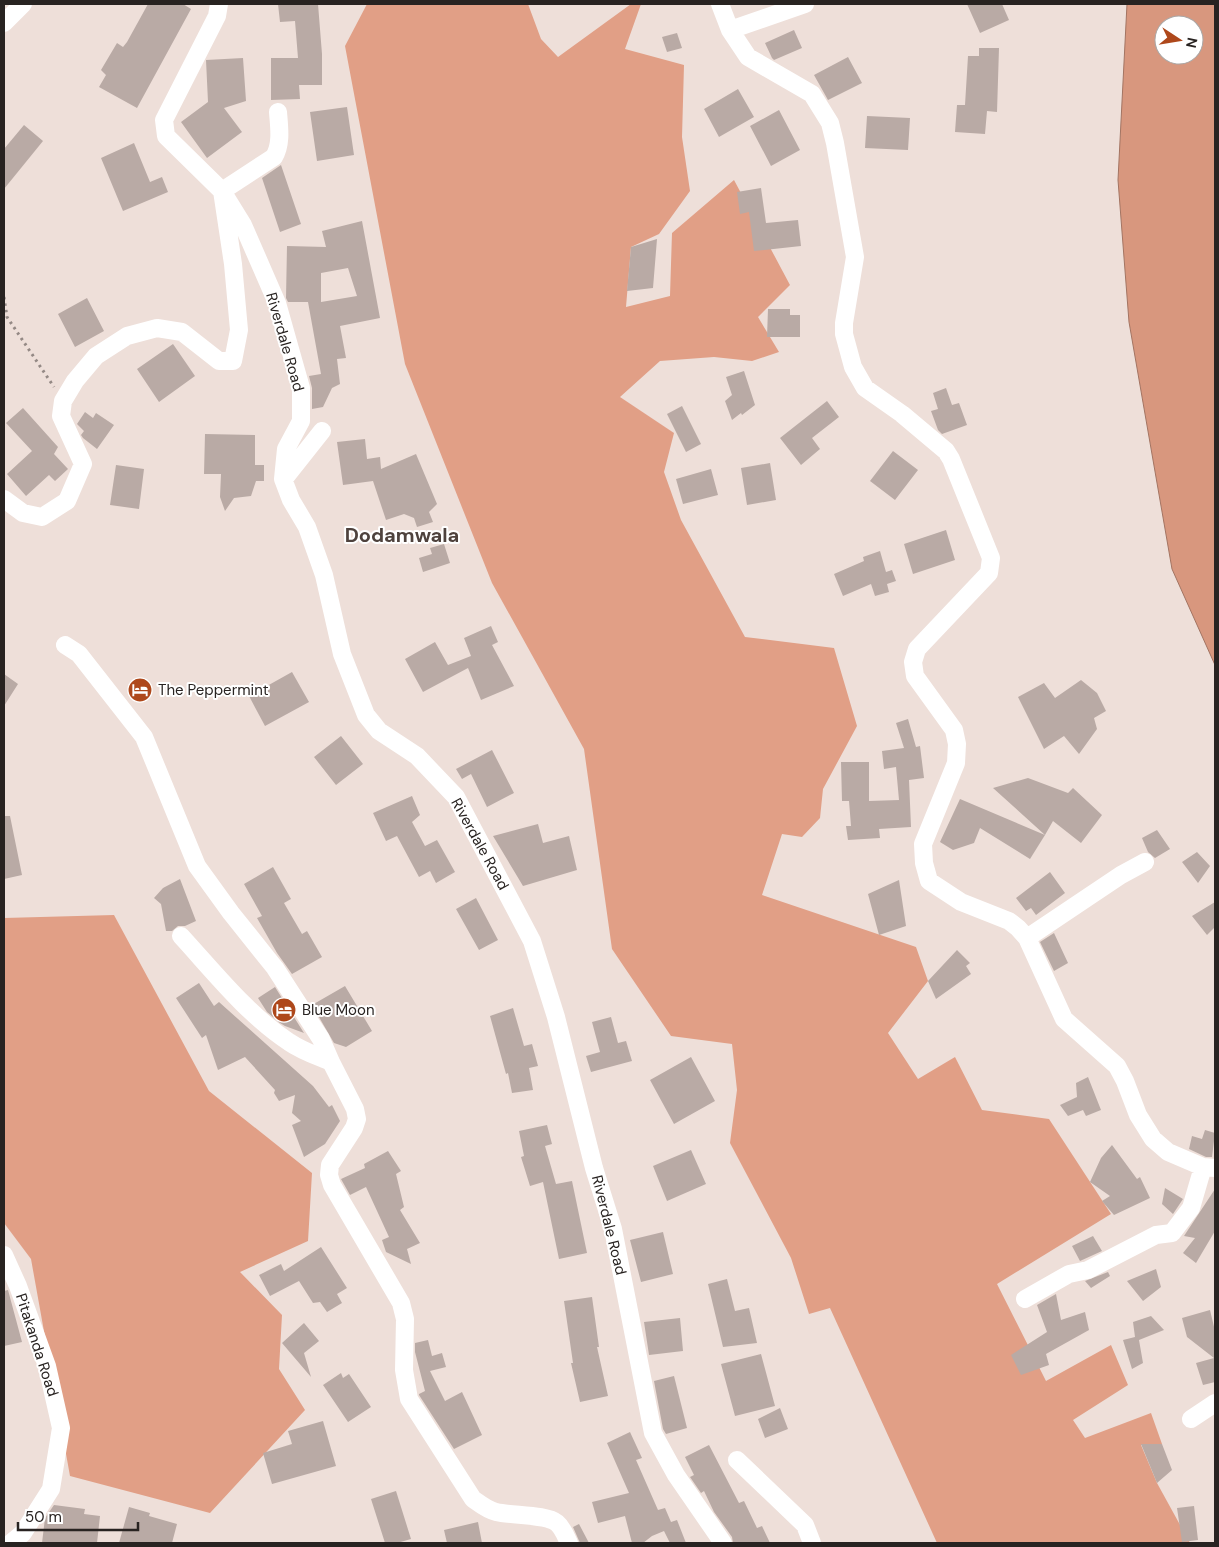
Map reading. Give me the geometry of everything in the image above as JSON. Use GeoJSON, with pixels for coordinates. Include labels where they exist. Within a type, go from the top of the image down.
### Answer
{"type":"FeatureCollection","features":[{"type":"Feature","properties":{"kind":"street"},"geometry":{"type":"LineString","coordinates":[[4,23],[23,4]]}},
{"type":"Feature","properties":{"kind":"street","name":"Riverdale Road"},"geometry":{"type":"LineString","coordinates":[[219,4],[217,16],[164,120],[166,136],[222,191],[243,224],[277,303],[301,388],[300,421],[286,449],[283,479],[291,500],[307,527],[324,575],[342,654],[366,715],[379,731],[417,756],[456,797],[532,941],[556,1017],[594,1168],[613,1229],[653,1433],[676,1475],[723,1543]]}},
{"type":"Feature","properties":{"kind":"street"},"geometry":{"type":"LineString","coordinates":[[720,4],[730,30],[748,56],[812,94],[830,123],[855,257],[844,323],[844,334],[853,367],[865,388],[902,414],[946,451],[951,459],[991,558],[989,573],[917,649],[913,662],[915,676],[954,730],[957,744],[956,762],[923,844],[924,863],[929,881],[961,902],[1009,921],[1018,928],[1027,938],[1064,1019],[1117,1066],[1138,1115],[1153,1139],[1168,1152],[1209,1167],[1191,1208],[1172,1233],[1156,1235],[1088,1270],[1069,1274],[1025,1299]]}},
{"type":"Feature","properties":{"kind":"street"},"geometry":{"type":"LineString","coordinates":[[730,30],[805,4]]}},
{"type":"Feature","properties":{"kind":"street"},"geometry":{"type":"LineString","coordinates":[[4,499],[23,513],[42,517],[67,501],[83,464],[61,416],[63,401],[75,381],[96,356],[128,336],[157,328],[182,332],[219,361],[234,361],[239,330],[233,264],[222,191],[274,157],[279,144],[278,112]]}},
{"type":"Feature","properties":{"kind":"street"},"geometry":{"type":"LineString","coordinates":[[283,479],[322,431]]}},
{"type":"Feature","properties":{"kind":"street"},"geometry":{"type":"LineString","coordinates":[[64,645],[79,654],[144,737],[197,866],[231,913],[276,968],[321,1039],[355,1109],[357,1119],[354,1128],[330,1165],[329,1175],[332,1185],[401,1303],[405,1319],[404,1370],[409,1399],[473,1499],[485,1508],[496,1512],[548,1519],[557,1523],[563,1530],[568,1543]]}},
{"type":"Feature","properties":{"kind":"street"},"geometry":{"type":"LineString","coordinates":[[1027,938],[1122,875],[1145,862]]}},
{"type":"Feature","properties":{"kind":"street"},"geometry":{"type":"LineString","coordinates":[[181,936],[246,1007],[288,1042],[310,1054],[331,1062]]}},
{"type":"Feature","properties":{"kind":"street","name":"Pitakanda Road"},"geometry":{"type":"LineString","coordinates":[[4,1255],[18,1286],[47,1366],[61,1428],[51,1489],[23,1533],[11,1543]]}},
{"type":"Feature","properties":{"kind":"street"},"geometry":{"type":"LineString","coordinates":[[1190,1420],[1215,1403]]}},
{"type":"Feature","properties":{"kind":"street"},"geometry":{"type":"LineString","coordinates":[[737,1460],[805,1525],[812,1543]]}},
{"type":"Feature","properties":{"kind":"path"},"geometry":{"type":"LineString","coordinates":[[4,297],[7,317],[63,401]]}},
{"type":"Feature","properties":{"kind":"shaded area"},"geometry":{"type":"Polygon","coordinates":[[[367,4],[528,4],[541,39],[558,57],[631,4],[641,4],[625,49],[684,65],[682,137],[690,191],[659,234],[631,247],[626,307],[670,296],[672,233],[734,180],[790,285],[758,317],[779,352],[752,361],[714,357],[660,361],[620,397],[674,433],[664,472],[681,520],[745,637],[834,648],[857,726],[823,789],[820,818],[802,837],[782,834],[762,895],[916,947],[928,981],[888,1033],[918,1079],[955,1057],[982,1110],[1049,1119],[1111,1214],[997,1284],[1046,1381],[1111,1345],[1128,1385],[1073,1420],[1085,1438],[1151,1413],[1162,1444],[1141,1445],[1157,1483],[1190,1543],[937,1543],[830,1308],[809,1314],[791,1258],[730,1143],[737,1090],[732,1044],[671,1036],[612,949],[584,749],[492,583],[405,364],[345,46],[367,4]]]}},
{"type":"Feature","properties":{"kind":"shaded area"},"geometry":{"type":"Polygon","coordinates":[[[1127,4],[1215,4],[1215,665],[1172,569],[1129,322],[1118,180],[1127,4]]]}},
{"type":"Feature","properties":{"kind":"shaded area"},"geometry":{"type":"Polygon","coordinates":[[[114,915],[209,1091],[312,1173],[308,1241],[240,1272],[282,1315],[279,1369],[305,1410],[210,1513],[70,1476],[31,1259],[4,1223],[4,918],[114,915]]]}},
{"type":"Feature","properties":{"kind":"building"},"geometry":{"type":"Polygon","coordinates":[[[148,4],[183,4],[191,9],[137,108],[99,87],[106,75],[101,70],[117,43],[123,47],[127,42],[148,4]]]}},
{"type":"Feature","properties":{"kind":"building"},"geometry":{"type":"Polygon","coordinates":[[[278,4],[318,4],[322,54],[322,85],[299,85],[300,99],[271,100],[271,58],[298,58],[295,21],[280,22],[278,4]]]}},
{"type":"Feature","properties":{"kind":"building"},"geometry":{"type":"Polygon","coordinates":[[[967,4],[1002,4],[1009,20],[980,33],[967,4]]]}},
{"type":"Feature","properties":{"kind":"building"},"geometry":{"type":"Polygon","coordinates":[[[794,30],[802,48],[774,60],[765,43],[794,30]]]}},
{"type":"Feature","properties":{"kind":"building"},"geometry":{"type":"Polygon","coordinates":[[[677,33],[682,48],[667,52],[662,37],[677,33]]]}},
{"type":"Feature","properties":{"kind":"building"},"geometry":{"type":"Polygon","coordinates":[[[979,48],[999,48],[997,112],[987,111],[985,134],[955,132],[957,105],[965,105],[968,56],[979,56],[979,48]]]}},
{"type":"Feature","properties":{"kind":"building"},"geometry":{"type":"Polygon","coordinates":[[[848,57],[862,83],[828,100],[814,75],[848,57]]]}},
{"type":"Feature","properties":{"kind":"building"},"geometry":{"type":"Polygon","coordinates":[[[243,58],[246,101],[224,108],[242,132],[207,158],[181,122],[208,102],[206,60],[243,58]]]}},
{"type":"Feature","properties":{"kind":"building"},"geometry":{"type":"Polygon","coordinates":[[[738,89],[754,117],[719,137],[704,109],[738,89]]]}},
{"type":"Feature","properties":{"kind":"building"},"geometry":{"type":"Polygon","coordinates":[[[347,107],[354,155],[317,161],[310,112],[347,107]]]}},
{"type":"Feature","properties":{"kind":"building"},"geometry":{"type":"Polygon","coordinates":[[[779,110],[800,150],[771,166],[750,126],[779,110]]]}},
{"type":"Feature","properties":{"kind":"building"},"geometry":{"type":"Polygon","coordinates":[[[867,116],[910,118],[908,150],[865,148],[867,116]]]}},
{"type":"Feature","properties":{"kind":"building"},"geometry":{"type":"Polygon","coordinates":[[[24,125],[43,141],[4,189],[4,149],[24,125]]]}},
{"type":"Feature","properties":{"kind":"building"},"geometry":{"type":"Polygon","coordinates":[[[134,143],[150,182],[162,177],[168,192],[123,211],[101,158],[134,143]]]}},
{"type":"Feature","properties":{"kind":"building"},"geometry":{"type":"Polygon","coordinates":[[[281,165],[301,224],[280,232],[262,178],[281,165]]]}},
{"type":"Feature","properties":{"kind":"building"},"geometry":{"type":"Polygon","coordinates":[[[761,188],[766,223],[798,220],[801,246],[754,251],[749,212],[740,214],[737,192],[761,188]]]}},
{"type":"Feature","properties":{"kind":"building"},"geometry":{"type":"Polygon","coordinates":[[[362,221],[380,318],[340,326],[346,358],[337,359],[340,384],[332,388],[323,407],[312,409],[312,388],[309,376],[321,374],[308,302],[288,302],[286,298],[287,246],[326,247],[322,231],[362,221]],[[348,268],[321,273],[321,302],[357,296],[348,268]]]}},
{"type":"Feature","properties":{"kind":"building"},"geometry":{"type":"Polygon","coordinates":[[[657,239],[653,288],[627,291],[631,247],[657,239]]]}},
{"type":"Feature","properties":{"kind":"building"},"geometry":{"type":"Polygon","coordinates":[[[87,298],[104,331],[75,347],[58,314],[87,298]]]}},
{"type":"Feature","properties":{"kind":"building"},"geometry":{"type":"Polygon","coordinates":[[[768,309],[790,309],[790,315],[800,315],[800,337],[767,337],[768,309]]]}},
{"type":"Feature","properties":{"kind":"building"},"geometry":{"type":"Polygon","coordinates":[[[173,344],[195,376],[159,402],[137,369],[173,344]]]}},
{"type":"Feature","properties":{"kind":"building"},"geometry":{"type":"Polygon","coordinates":[[[744,371],[755,405],[732,420],[725,401],[732,395],[726,377],[744,371]]]}},
{"type":"Feature","properties":{"kind":"building"},"geometry":{"type":"Polygon","coordinates":[[[946,388],[952,405],[959,403],[967,425],[942,434],[938,430],[931,411],[938,409],[933,393],[946,388]]]}},
{"type":"Feature","properties":{"kind":"building"},"geometry":{"type":"Polygon","coordinates":[[[827,401],[839,417],[812,438],[820,449],[801,465],[780,438],[827,401]]]}},
{"type":"Feature","properties":{"kind":"building"},"geometry":{"type":"Polygon","coordinates":[[[682,406],[701,444],[686,452],[667,414],[682,406]]]}},
{"type":"Feature","properties":{"kind":"building"},"geometry":{"type":"Polygon","coordinates":[[[23,408],[58,447],[54,454],[68,469],[55,481],[49,475],[26,496],[7,474],[32,451],[6,423],[23,408]]]}},
{"type":"Feature","properties":{"kind":"building"},"geometry":{"type":"Polygon","coordinates":[[[85,412],[93,418],[96,413],[114,425],[97,449],[83,438],[81,435],[84,431],[77,424],[85,412]]]}},
{"type":"Feature","properties":{"kind":"building"},"geometry":{"type":"Polygon","coordinates":[[[205,434],[255,435],[255,465],[264,465],[264,481],[256,481],[251,496],[234,498],[225,511],[220,497],[221,474],[204,474],[205,434]]]}},
{"type":"Feature","properties":{"kind":"building"},"geometry":{"type":"Polygon","coordinates":[[[365,439],[367,459],[380,457],[381,469],[416,454],[437,504],[429,512],[433,522],[417,527],[414,518],[404,514],[386,520],[373,481],[343,485],[337,442],[365,439]]]}},
{"type":"Feature","properties":{"kind":"building"},"geometry":{"type":"Polygon","coordinates":[[[893,451],[918,470],[895,500],[870,481],[893,451]]]}},
{"type":"Feature","properties":{"kind":"building"},"geometry":{"type":"Polygon","coordinates":[[[770,463],[776,500],[747,505],[741,468],[770,463]]]}},
{"type":"Feature","properties":{"kind":"building"},"geometry":{"type":"Polygon","coordinates":[[[116,465],[144,469],[139,509],[110,505],[116,465]]]}},
{"type":"Feature","properties":{"kind":"building"},"geometry":{"type":"Polygon","coordinates":[[[711,469],[718,495],[683,504],[676,479],[711,469]]]}},
{"type":"Feature","properties":{"kind":"building"},"geometry":{"type":"Polygon","coordinates":[[[946,530],[955,560],[913,574],[904,544],[946,530]]]}},
{"type":"Feature","properties":{"kind":"building"},"geometry":{"type":"Polygon","coordinates":[[[444,544],[450,563],[423,572],[419,558],[432,554],[430,548],[444,544]]]}},
{"type":"Feature","properties":{"kind":"building"},"geometry":{"type":"Polygon","coordinates":[[[880,551],[886,572],[892,570],[896,581],[887,584],[889,592],[875,596],[871,584],[843,596],[834,574],[864,561],[863,557],[880,551]]]}},
{"type":"Feature","properties":{"kind":"building"},"geometry":{"type":"Polygon","coordinates":[[[491,626],[498,642],[492,645],[514,686],[481,700],[468,668],[423,692],[405,659],[435,642],[448,665],[471,656],[464,638],[491,626]]]}},
{"type":"Feature","properties":{"kind":"building"},"geometry":{"type":"Polygon","coordinates":[[[292,672],[309,702],[265,726],[249,696],[292,672]]]}},
{"type":"Feature","properties":{"kind":"building"},"geometry":{"type":"Polygon","coordinates":[[[4,674],[18,684],[4,706],[4,674]]]}},
{"type":"Feature","properties":{"kind":"building"},"geometry":{"type":"Polygon","coordinates":[[[1081,680],[1097,693],[1106,711],[1094,718],[1097,729],[1079,754],[1064,736],[1044,749],[1018,697],[1044,683],[1055,698],[1081,680]]]}},
{"type":"Feature","properties":{"kind":"building"},"geometry":{"type":"Polygon","coordinates":[[[908,719],[916,747],[920,746],[924,778],[909,780],[911,827],[879,829],[880,838],[848,840],[846,826],[851,826],[849,801],[842,801],[841,762],[869,762],[869,801],[899,800],[896,767],[884,769],[882,751],[904,748],[896,723],[908,719]]]}},
{"type":"Feature","properties":{"kind":"building"},"geometry":{"type":"Polygon","coordinates":[[[341,736],[363,764],[336,785],[314,757],[341,736]]]}},
{"type":"Feature","properties":{"kind":"building"},"geometry":{"type":"Polygon","coordinates":[[[492,750],[514,793],[487,807],[471,774],[462,779],[456,769],[492,750]]]}},
{"type":"Feature","properties":{"kind":"building"},"geometry":{"type":"Polygon","coordinates":[[[1028,778],[1068,793],[1073,788],[1102,815],[1081,843],[1053,821],[1045,835],[993,788],[1028,778]]]}},
{"type":"Feature","properties":{"kind":"building"},"geometry":{"type":"Polygon","coordinates":[[[412,796],[420,815],[412,822],[425,846],[437,840],[455,872],[436,883],[430,871],[419,877],[397,836],[386,841],[373,813],[412,796]]]}},
{"type":"Feature","properties":{"kind":"building"},"geometry":{"type":"Polygon","coordinates":[[[960,799],[1045,835],[1030,859],[980,828],[974,843],[953,850],[940,842],[960,799]]]}},
{"type":"Feature","properties":{"kind":"building"},"geometry":{"type":"Polygon","coordinates":[[[4,816],[10,816],[22,875],[4,879],[4,816]]]}},
{"type":"Feature","properties":{"kind":"building"},"geometry":{"type":"Polygon","coordinates":[[[538,824],[543,843],[569,836],[577,870],[523,886],[493,836],[538,824]]]}},
{"type":"Feature","properties":{"kind":"building"},"geometry":{"type":"Polygon","coordinates":[[[1157,830],[1170,849],[1155,858],[1148,852],[1142,838],[1157,830]]]}},
{"type":"Feature","properties":{"kind":"building"},"geometry":{"type":"Polygon","coordinates":[[[1197,852],[1210,866],[1198,883],[1182,862],[1197,852]]]}},
{"type":"Feature","properties":{"kind":"building"},"geometry":{"type":"Polygon","coordinates":[[[273,867],[291,899],[284,903],[302,934],[307,931],[322,957],[292,974],[277,953],[257,918],[262,916],[244,884],[273,867]]]}},
{"type":"Feature","properties":{"kind":"building"},"geometry":{"type":"Polygon","coordinates":[[[1050,872],[1065,893],[1036,915],[1031,908],[1026,911],[1016,898],[1050,872]]]}},
{"type":"Feature","properties":{"kind":"building"},"geometry":{"type":"Polygon","coordinates":[[[180,879],[196,921],[185,926],[178,926],[172,931],[166,931],[161,904],[154,898],[163,888],[180,879]]]}},
{"type":"Feature","properties":{"kind":"building"},"geometry":{"type":"Polygon","coordinates":[[[899,880],[906,926],[879,935],[868,894],[899,880]]]}},
{"type":"Feature","properties":{"kind":"building"},"geometry":{"type":"Polygon","coordinates":[[[476,898],[498,940],[479,950],[456,909],[476,898]]]}},
{"type":"Feature","properties":{"kind":"building"},"geometry":{"type":"Polygon","coordinates":[[[1215,902],[1215,927],[1207,935],[1192,916],[1215,902]]]}},
{"type":"Feature","properties":{"kind":"building"},"geometry":{"type":"Polygon","coordinates":[[[1054,933],[1068,963],[1054,971],[1040,942],[1054,933]]]}},
{"type":"Feature","properties":{"kind":"building"},"geometry":{"type":"Polygon","coordinates":[[[957,950],[970,963],[966,966],[971,974],[936,999],[928,981],[957,950]]]}},
{"type":"Feature","properties":{"kind":"building"},"geometry":{"type":"Polygon","coordinates":[[[199,983],[214,1006],[219,1002],[313,1086],[329,1107],[332,1105],[340,1121],[325,1144],[304,1157],[292,1125],[301,1121],[292,1113],[295,1095],[279,1101],[274,1093],[275,1090],[245,1057],[218,1070],[206,1035],[202,1038],[176,998],[199,983]]]}},
{"type":"Feature","properties":{"kind":"building"},"geometry":{"type":"Polygon","coordinates":[[[345,986],[372,1031],[346,1047],[334,1043],[312,1005],[345,986]]]}},
{"type":"Feature","properties":{"kind":"building"},"geometry":{"type":"Polygon","coordinates":[[[275,987],[304,1033],[280,1023],[267,1012],[258,998],[275,987]]]}},
{"type":"Feature","properties":{"kind":"building"},"geometry":{"type":"Polygon","coordinates":[[[513,1008],[524,1046],[532,1044],[538,1066],[529,1068],[533,1090],[512,1093],[508,1073],[506,1074],[490,1016],[513,1008]]]}},
{"type":"Feature","properties":{"kind":"building"},"geometry":{"type":"Polygon","coordinates":[[[611,1017],[618,1043],[626,1041],[632,1061],[591,1072],[586,1056],[600,1052],[592,1022],[611,1017]]]}},
{"type":"Feature","properties":{"kind":"building"},"geometry":{"type":"Polygon","coordinates":[[[691,1057],[715,1101],[674,1124],[650,1080],[691,1057]]]}},
{"type":"Feature","properties":{"kind":"building"},"geometry":{"type":"Polygon","coordinates":[[[1088,1077],[1101,1110],[1086,1116],[1083,1110],[1068,1116],[1060,1105],[1077,1097],[1076,1083],[1088,1077]]]}},
{"type":"Feature","properties":{"kind":"building"},"geometry":{"type":"Polygon","coordinates":[[[547,1125],[552,1144],[545,1146],[556,1184],[572,1181],[587,1253],[559,1259],[543,1182],[530,1186],[521,1157],[524,1156],[519,1131],[547,1125]]]}},
{"type":"Feature","properties":{"kind":"building"},"geometry":{"type":"Polygon","coordinates":[[[1205,1130],[1215,1133],[1212,1157],[1206,1157],[1189,1149],[1192,1136],[1202,1139],[1205,1130]]]}},
{"type":"Feature","properties":{"kind":"building"},"geometry":{"type":"Polygon","coordinates":[[[1112,1145],[1137,1179],[1140,1177],[1150,1198],[1114,1215],[1102,1201],[1110,1196],[1090,1182],[1101,1158],[1112,1145]]]}},
{"type":"Feature","properties":{"kind":"building"},"geometry":{"type":"Polygon","coordinates":[[[691,1150],[706,1184],[667,1201],[653,1166],[691,1150]]]}},
{"type":"Feature","properties":{"kind":"building"},"geometry":{"type":"Polygon","coordinates":[[[388,1151],[401,1171],[396,1174],[404,1207],[400,1210],[420,1243],[407,1249],[411,1264],[386,1252],[382,1240],[389,1237],[366,1187],[350,1195],[341,1179],[365,1168],[364,1164],[388,1151]]]}},
{"type":"Feature","properties":{"kind":"building"},"geometry":{"type":"Polygon","coordinates":[[[1165,1188],[1183,1199],[1173,1214],[1162,1204],[1165,1188]]]}},
{"type":"Feature","properties":{"kind":"building"},"geometry":{"type":"Polygon","coordinates":[[[1215,1189],[1215,1231],[1196,1263],[1183,1253],[1195,1238],[1184,1236],[1215,1189]]]}},
{"type":"Feature","properties":{"kind":"building"},"geometry":{"type":"Polygon","coordinates":[[[663,1232],[673,1274],[641,1282],[630,1240],[663,1232]]]}},
{"type":"Feature","properties":{"kind":"building"},"geometry":{"type":"Polygon","coordinates":[[[1093,1236],[1102,1251],[1080,1261],[1072,1246],[1093,1236]]]}},
{"type":"Feature","properties":{"kind":"building"},"geometry":{"type":"Polygon","coordinates":[[[321,1247],[347,1288],[337,1294],[342,1303],[327,1312],[320,1302],[313,1303],[299,1281],[270,1296],[259,1275],[281,1264],[284,1271],[321,1247]]]}},
{"type":"Feature","properties":{"kind":"building"},"geometry":{"type":"Polygon","coordinates":[[[1156,1269],[1161,1287],[1143,1301],[1127,1281],[1156,1269]]]}},
{"type":"Feature","properties":{"kind":"building"},"geometry":{"type":"Polygon","coordinates":[[[1108,1272],[1110,1276],[1091,1288],[1085,1281],[1108,1272]]]}},
{"type":"Feature","properties":{"kind":"building"},"geometry":{"type":"Polygon","coordinates":[[[727,1279],[735,1311],[749,1308],[757,1343],[723,1347],[708,1284],[727,1279]]]}},
{"type":"Feature","properties":{"kind":"building"},"geometry":{"type":"Polygon","coordinates":[[[8,1290],[22,1342],[4,1346],[4,1291],[8,1290]]]}},
{"type":"Feature","properties":{"kind":"building"},"geometry":{"type":"Polygon","coordinates":[[[1056,1294],[1061,1320],[1085,1312],[1089,1330],[1046,1354],[1049,1365],[1021,1375],[1011,1355],[1047,1332],[1037,1305],[1056,1294]]]}},
{"type":"Feature","properties":{"kind":"building"},"geometry":{"type":"Polygon","coordinates":[[[592,1297],[599,1347],[597,1347],[608,1396],[580,1402],[571,1363],[573,1363],[564,1301],[592,1297]]]}},
{"type":"Feature","properties":{"kind":"building"},"geometry":{"type":"Polygon","coordinates":[[[1210,1310],[1215,1331],[1215,1382],[1203,1385],[1196,1363],[1214,1358],[1187,1337],[1182,1318],[1210,1310]]]}},
{"type":"Feature","properties":{"kind":"building"},"geometry":{"type":"Polygon","coordinates":[[[1151,1316],[1164,1330],[1139,1340],[1143,1363],[1132,1369],[1123,1340],[1135,1337],[1133,1322],[1151,1316]]]}},
{"type":"Feature","properties":{"kind":"building"},"geometry":{"type":"Polygon","coordinates":[[[680,1318],[683,1351],[649,1355],[644,1322],[680,1318]]]}},
{"type":"Feature","properties":{"kind":"building"},"geometry":{"type":"Polygon","coordinates":[[[304,1323],[319,1341],[304,1353],[311,1377],[282,1343],[304,1323]]]}},
{"type":"Feature","properties":{"kind":"building"},"geometry":{"type":"Polygon","coordinates":[[[428,1340],[432,1356],[442,1353],[446,1367],[430,1371],[445,1401],[462,1392],[482,1435],[454,1449],[419,1395],[425,1391],[415,1352],[415,1343],[428,1340]]]}},
{"type":"Feature","properties":{"kind":"building"},"geometry":{"type":"Polygon","coordinates":[[[761,1354],[775,1406],[735,1416],[721,1364],[761,1354]]]}},
{"type":"Feature","properties":{"kind":"building"},"geometry":{"type":"Polygon","coordinates":[[[341,1373],[343,1378],[349,1374],[371,1407],[348,1422],[323,1385],[341,1373]]]}},
{"type":"Feature","properties":{"kind":"building"},"geometry":{"type":"Polygon","coordinates":[[[674,1376],[687,1428],[666,1434],[663,1429],[654,1381],[674,1376]]]}},
{"type":"Feature","properties":{"kind":"building"},"geometry":{"type":"Polygon","coordinates":[[[780,1408],[788,1429],[765,1438],[758,1419],[780,1408]]]}},
{"type":"Feature","properties":{"kind":"building"},"geometry":{"type":"Polygon","coordinates":[[[323,1421],[336,1466],[272,1484],[263,1453],[292,1444],[288,1431],[323,1421]]]}},
{"type":"Feature","properties":{"kind":"building"},"geometry":{"type":"Polygon","coordinates":[[[630,1432],[642,1458],[636,1460],[658,1510],[665,1508],[671,1522],[677,1520],[686,1543],[670,1543],[664,1531],[652,1536],[643,1543],[632,1543],[625,1516],[598,1523],[592,1502],[629,1493],[607,1443],[630,1432]]]}},
{"type":"Feature","properties":{"kind":"building"},"geometry":{"type":"Polygon","coordinates":[[[1141,1444],[1162,1444],[1172,1470],[1157,1483],[1141,1444]]]}},
{"type":"Feature","properties":{"kind":"building"},"geometry":{"type":"Polygon","coordinates":[[[709,1445],[739,1503],[744,1501],[757,1528],[762,1526],[770,1543],[733,1543],[732,1537],[714,1512],[704,1491],[701,1493],[690,1477],[694,1475],[685,1457],[709,1445]]]}},
{"type":"Feature","properties":{"kind":"building"},"geometry":{"type":"Polygon","coordinates":[[[396,1491],[411,1539],[397,1543],[385,1543],[371,1499],[396,1491]]]}},
{"type":"Feature","properties":{"kind":"building"},"geometry":{"type":"Polygon","coordinates":[[[54,1505],[85,1509],[84,1514],[100,1516],[97,1543],[42,1543],[45,1518],[54,1505]]]}},
{"type":"Feature","properties":{"kind":"building"},"geometry":{"type":"Polygon","coordinates":[[[1194,1506],[1198,1540],[1182,1542],[1177,1508],[1194,1506]]]}},
{"type":"Feature","properties":{"kind":"building"},"geometry":{"type":"Polygon","coordinates":[[[129,1507],[150,1513],[149,1516],[177,1524],[172,1543],[119,1543],[129,1507]]]}},
{"type":"Feature","properties":{"kind":"building"},"geometry":{"type":"Polygon","coordinates":[[[478,1522],[482,1543],[447,1543],[444,1530],[478,1522]]]}},
{"type":"Feature","properties":{"kind":"building"},"geometry":{"type":"Polygon","coordinates":[[[579,1524],[589,1543],[580,1543],[573,1527],[579,1524]]]}},
{"type":"Feature","properties":{"kind":"place","name":"The Peppermint"},"geometry":{"type":"Point","coordinates":[140,690]}},
{"type":"Feature","properties":{"kind":"place","name":"Blue Moon"},"geometry":{"type":"Point","coordinates":[284,1010]}},
{"type":"Feature","properties":{"kind":"district","name":"Dodamwala"},"geometry":{"type":"Point","coordinates":[402,535]}}]}
